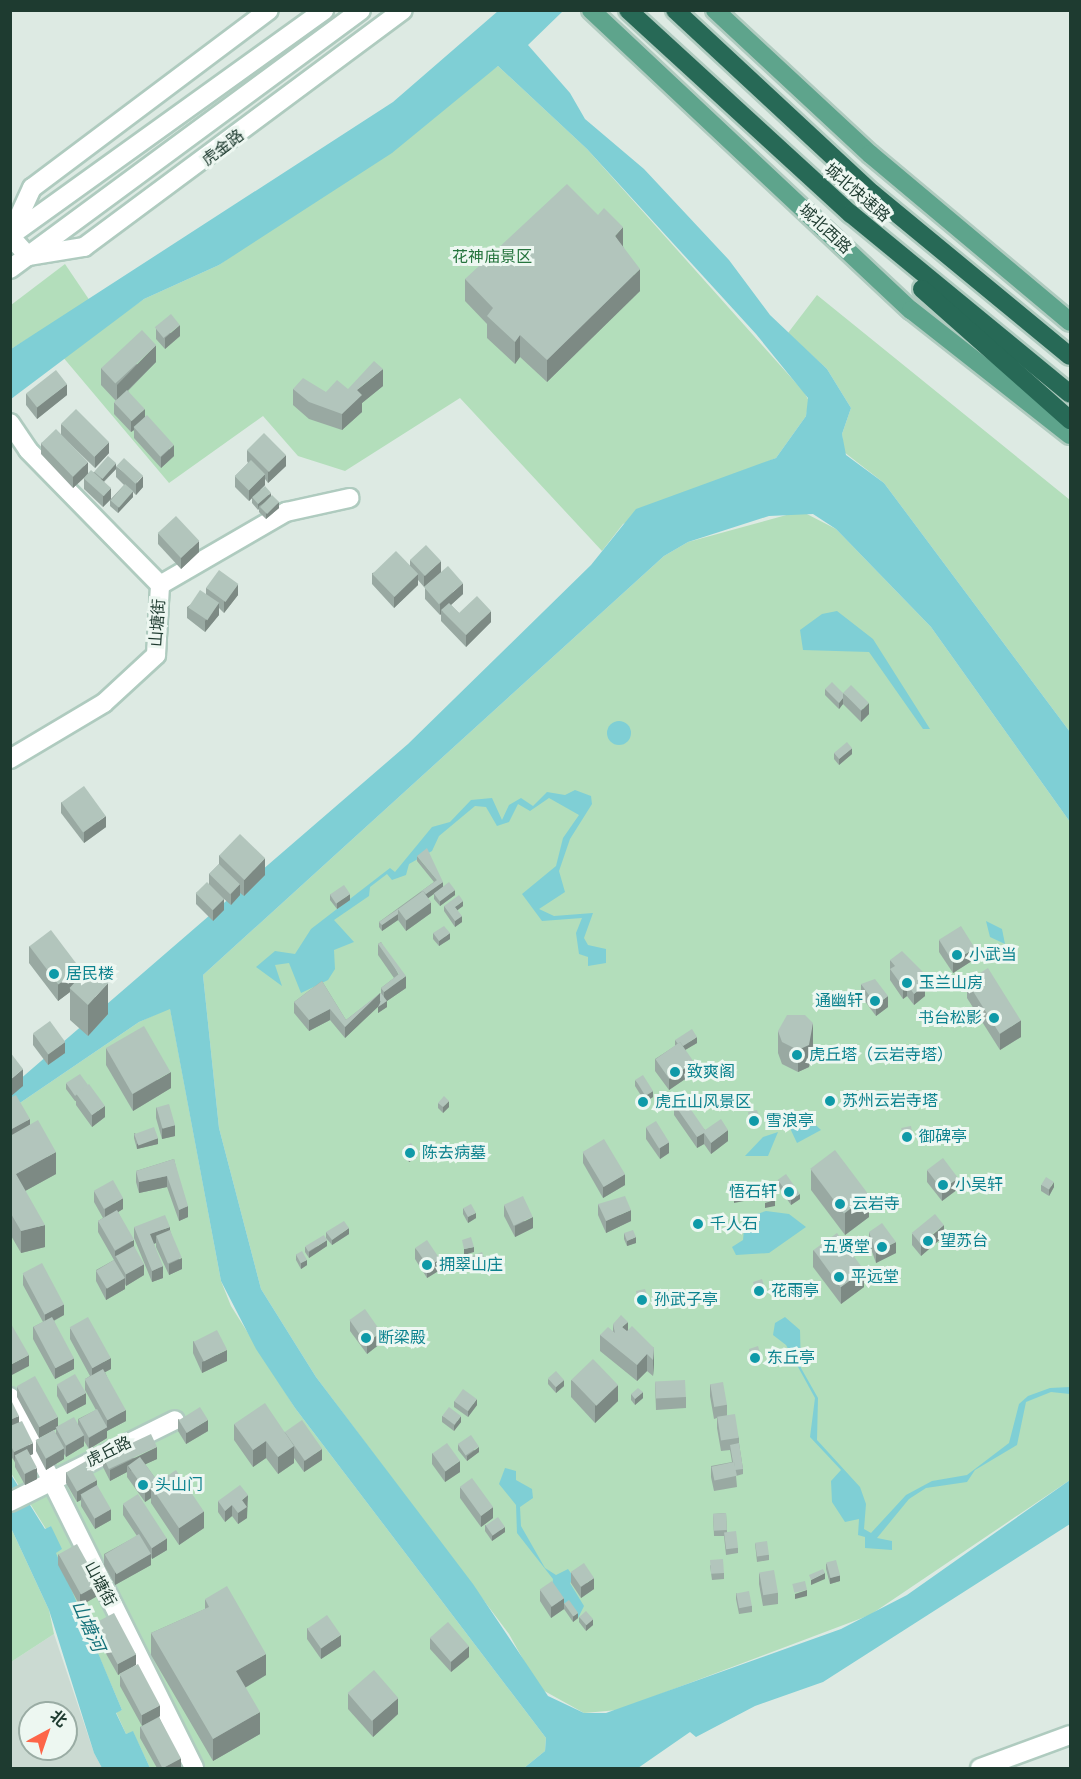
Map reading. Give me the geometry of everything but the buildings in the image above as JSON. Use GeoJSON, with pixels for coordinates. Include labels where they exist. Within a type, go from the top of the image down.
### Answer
{"type":"FeatureCollection","features":[{"type":"Feature","properties":{"kind":"highway","name":"城北快速路"},"geometry":{"type":"LineString","coordinates":[[628,10],[851,214],[1071,394]]}},
{"type":"Feature","properties":{"kind":"highway","name":"城北快速路"},"geometry":{"type":"LineString","coordinates":[[675,10],[872,193],[1071,356]]}},
{"type":"Feature","properties":{"kind":"highway"},"geometry":{"type":"LineString","coordinates":[[851,214],[917,285],[1071,420]]}},
{"type":"Feature","properties":{"kind":"main road","name":"城北西路"},"geometry":{"type":"LineString","coordinates":[[591,10],[911,310],[1071,435]]}},
{"type":"Feature","properties":{"kind":"main road"},"geometry":{"type":"LineString","coordinates":[[715,10],[870,154],[1071,322]]}},
{"type":"Feature","properties":{"kind":"street"},"geometry":{"type":"LineString","coordinates":[[10,236],[32,188],[269,10]]}},
{"type":"Feature","properties":{"kind":"street"},"geometry":{"type":"LineString","coordinates":[[10,236],[324,10]]}},
{"type":"Feature","properties":{"kind":"street","name":"虎金路"},"geometry":{"type":"LineString","coordinates":[[10,268],[362,10]]}},
{"type":"Feature","properties":{"kind":"street","name":"虎金路"},"geometry":{"type":"LineString","coordinates":[[28,256],[84,247],[403,10]]}},
{"type":"Feature","properties":{"kind":"street"},"geometry":{"type":"LineString","coordinates":[[10,236],[28,256]]}},
{"type":"Feature","properties":{"kind":"street"},"geometry":{"type":"LineString","coordinates":[[12,425],[28,450],[160,585]]}},
{"type":"Feature","properties":{"kind":"street","name":"山塘街"},"geometry":{"type":"LineString","coordinates":[[10,759],[104,703],[156,655],[160,585],[286,512],[349,498]]}},
{"type":"Feature","properties":{"kind":"street","name":"山塘街"},"geometry":{"type":"LineString","coordinates":[[10,1397],[50,1484],[194,1768]]}},
{"type":"Feature","properties":{"kind":"street","name":"虎丘路"},"geometry":{"type":"LineString","coordinates":[[10,1502],[175,1420]]}},
{"type":"Feature","properties":{"kind":"street"},"geometry":{"type":"LineString","coordinates":[[980,1768],[1071,1735]]}},
{"type":"Feature","properties":{"kind":"shaded area"},"geometry":{"type":"Polygon","coordinates":[[[54,1634],[77,1701],[18,1701],[18,1761],[78,1761],[78,1705],[94,1753],[102,1768],[11,1768],[11,1662],[54,1634]]]}},
{"type":"Feature","properties":{"kind":"green space","name":"花神庙景区"},"geometry":{"type":"Polygon","coordinates":[[[498,66],[587,149],[804,392],[809,401],[806,416],[776,458],[623,524],[602,551],[460,398],[345,471],[298,456],[263,416],[169,483],[62,356],[144,299],[219,265],[498,66]]]}},
{"type":"Feature","properties":{"kind":"green space"},"geometry":{"type":"Polygon","coordinates":[[[65,264],[90,301],[11,349],[11,305],[65,264]]]}},
{"type":"Feature","properties":{"kind":"green space"},"geometry":{"type":"Polygon","coordinates":[[[817,295],[1070,500],[1070,732],[884,483],[844,452],[842,434],[851,408],[827,369],[788,333],[817,295]]]}},
{"type":"Feature","properties":{"kind":"green space","name":"虎丘山风景区"},"geometry":{"type":"Polygon","coordinates":[[[801,511],[836,529],[931,627],[1070,822],[1070,1480],[870,1615],[618,1710],[584,1713],[539,1688],[509,1634],[316,1377],[261,1289],[219,1128],[203,975],[664,556],[688,542],[801,511]]]}},
{"type":"Feature","properties":{"kind":"green space"},"geometry":{"type":"Polygon","coordinates":[[[170,1008],[221,1281],[231,1306],[295,1408],[546,1738],[545,1751],[524,1768],[150,1768],[133,1732],[126,1734],[116,1712],[122,1710],[55,1553],[51,1526],[46,1529],[11,1473],[11,1109],[139,1022],[170,1008]]]}},
{"type":"Feature","properties":{"kind":"green space"},"geometry":{"type":"Polygon","coordinates":[[[11,1528],[49,1610],[54,1634],[11,1662],[11,1528]]]}},
{"type":"Feature","properties":{"kind":"water"},"geometry":{"type":"Polygon","coordinates":[[[498,11],[563,11],[528,45],[570,93],[585,119],[644,169],[729,260],[770,315],[827,369],[851,408],[842,434],[846,455],[884,483],[1070,732],[1070,822],[931,627],[836,529],[813,514],[769,516],[688,542],[664,556],[203,975],[219,1128],[261,1289],[316,1377],[473,1584],[548,1696],[584,1713],[606,1713],[841,1629],[907,1595],[1070,1480],[1070,1524],[823,1682],[755,1706],[696,1737],[690,1732],[638,1768],[524,1768],[545,1751],[546,1738],[295,1408],[256,1349],[221,1281],[170,1009],[139,1022],[11,1109],[11,1087],[408,744],[591,565],[636,509],[776,458],[806,416],[808,398],[756,334],[587,149],[498,66],[392,153],[219,265],[144,299],[11,399],[11,349],[393,102],[498,11]]]}},
{"type":"Feature","properties":{"kind":"water"},"geometry":{"type":"Polygon","coordinates":[[[837,611],[873,639],[930,729],[923,729],[869,652],[803,650],[800,630],[822,614],[837,611]]]}},
{"type":"Feature","properties":{"kind":"water"},"geometry":{"type":"Polygon","coordinates":[[[619,721],[628,724],[631,733],[628,742],[619,745],[610,742],[607,733],[610,724],[619,721]]]}},
{"type":"Feature","properties":{"kind":"water"},"geometry":{"type":"Polygon","coordinates":[[[575,790],[591,796],[592,804],[570,839],[559,871],[565,892],[539,909],[554,916],[593,913],[584,938],[588,945],[606,949],[606,963],[588,966],[588,957],[579,954],[576,933],[582,918],[542,921],[522,894],[556,866],[563,838],[579,815],[549,798],[530,811],[518,804],[509,822],[497,826],[486,807],[475,806],[439,836],[432,851],[409,864],[406,875],[392,880],[387,874],[370,887],[369,896],[334,920],[354,942],[334,950],[335,969],[328,980],[301,993],[289,963],[275,965],[282,986],[256,967],[275,951],[295,954],[311,929],[390,868],[395,872],[432,827],[450,822],[471,800],[492,798],[502,820],[509,805],[521,798],[533,806],[547,792],[565,795],[575,790]]]}},
{"type":"Feature","properties":{"kind":"water"},"geometry":{"type":"Polygon","coordinates":[[[986,921],[1002,929],[1005,944],[990,937],[986,921]]]}},
{"type":"Feature","properties":{"kind":"water"},"geometry":{"type":"Polygon","coordinates":[[[802,1112],[821,1130],[797,1143],[789,1126],[802,1112]]]}},
{"type":"Feature","properties":{"kind":"water"},"geometry":{"type":"Polygon","coordinates":[[[778,1132],[768,1156],[745,1156],[763,1137],[778,1132]]]}},
{"type":"Feature","properties":{"kind":"water"},"geometry":{"type":"Polygon","coordinates":[[[766,1211],[789,1214],[806,1227],[769,1253],[736,1255],[732,1247],[743,1240],[745,1218],[766,1211]]]}},
{"type":"Feature","properties":{"kind":"water"},"geometry":{"type":"Polygon","coordinates":[[[785,1317],[800,1330],[801,1368],[818,1398],[817,1440],[860,1487],[866,1504],[864,1529],[871,1533],[906,1495],[932,1481],[967,1475],[1009,1443],[1019,1404],[1028,1396],[1050,1388],[1070,1387],[1070,1394],[1051,1392],[1026,1402],[1017,1445],[975,1470],[967,1482],[926,1488],[909,1499],[877,1538],[892,1541],[892,1550],[865,1548],[865,1537],[858,1535],[859,1519],[845,1522],[832,1502],[831,1481],[841,1470],[810,1437],[815,1398],[786,1345],[773,1335],[775,1323],[785,1317]]]}},
{"type":"Feature","properties":{"kind":"water"},"geometry":{"type":"Polygon","coordinates":[[[505,1468],[516,1471],[516,1480],[532,1489],[533,1498],[520,1507],[521,1526],[545,1568],[556,1575],[568,1569],[575,1579],[570,1583],[584,1606],[578,1618],[569,1605],[564,1608],[552,1588],[553,1579],[517,1533],[516,1505],[499,1484],[505,1468]]]}},
{"type":"Feature","properties":{"kind":"water"},"geometry":{"type":"Polygon","coordinates":[[[10,1473],[45,1529],[51,1526],[62,1549],[56,1553],[122,1710],[116,1713],[126,1734],[133,1731],[150,1768],[102,1768],[94,1753],[49,1610],[11,1528],[10,1473]]]}},
{"type":"Feature","properties":{"kind":"place","name":"小武当"},"geometry":{"type":"Point","coordinates":[957,955]}},
{"type":"Feature","properties":{"kind":"place","name":"居民楼"},"geometry":{"type":"Point","coordinates":[54,974]}},
{"type":"Feature","properties":{"kind":"place","name":"玉兰山房"},"geometry":{"type":"Point","coordinates":[907,983]}},
{"type":"Feature","properties":{"kind":"place","name":"通幽轩"},"geometry":{"type":"Point","coordinates":[875,1001]}},
{"type":"Feature","properties":{"kind":"place","name":"书台松影"},"geometry":{"type":"Point","coordinates":[994,1018]}},
{"type":"Feature","properties":{"kind":"place","name":"虎丘塔（云岩寺塔）"},"geometry":{"type":"Point","coordinates":[797,1055]}},
{"type":"Feature","properties":{"kind":"place","name":"致爽阁"},"geometry":{"type":"Point","coordinates":[675,1072]}},
{"type":"Feature","properties":{"kind":"place","name":"苏州云岩寺塔"},"geometry":{"type":"Point","coordinates":[830,1101]}},
{"type":"Feature","properties":{"kind":"place","name":"虎丘山风景区"},"geometry":{"type":"Point","coordinates":[643,1102]}},
{"type":"Feature","properties":{"kind":"place","name":"雪浪亭"},"geometry":{"type":"Point","coordinates":[754,1121]}},
{"type":"Feature","properties":{"kind":"place","name":"御碑亭"},"geometry":{"type":"Point","coordinates":[907,1137]}},
{"type":"Feature","properties":{"kind":"place","name":"陈去病墓"},"geometry":{"type":"Point","coordinates":[410,1153]}},
{"type":"Feature","properties":{"kind":"place","name":"小吴轩"},"geometry":{"type":"Point","coordinates":[943,1185]}},
{"type":"Feature","properties":{"kind":"place","name":"悟石轩"},"geometry":{"type":"Point","coordinates":[789,1192]}},
{"type":"Feature","properties":{"kind":"place","name":"云岩寺"},"geometry":{"type":"Point","coordinates":[840,1204]}},
{"type":"Feature","properties":{"kind":"place","name":"千人石"},"geometry":{"type":"Point","coordinates":[698,1224]}},
{"type":"Feature","properties":{"kind":"place","name":"望苏台"},"geometry":{"type":"Point","coordinates":[928,1241]}},
{"type":"Feature","properties":{"kind":"place","name":"五贤堂"},"geometry":{"type":"Point","coordinates":[882,1247]}},
{"type":"Feature","properties":{"kind":"place","name":"拥翠山庄"},"geometry":{"type":"Point","coordinates":[427,1265]}},
{"type":"Feature","properties":{"kind":"place","name":"平远堂"},"geometry":{"type":"Point","coordinates":[839,1277]}},
{"type":"Feature","properties":{"kind":"place","name":"花雨亭"},"geometry":{"type":"Point","coordinates":[759,1291]}},
{"type":"Feature","properties":{"kind":"place","name":"孙武子亭"},"geometry":{"type":"Point","coordinates":[642,1300]}},
{"type":"Feature","properties":{"kind":"place","name":"断梁殿"},"geometry":{"type":"Point","coordinates":[366,1338]}},
{"type":"Feature","properties":{"kind":"place","name":"东丘亭"},"geometry":{"type":"Point","coordinates":[755,1358]}},
{"type":"Feature","properties":{"kind":"place","name":"头山门"},"geometry":{"type":"Point","coordinates":[143,1485]}},
{"type":"Feature","properties":{"kind":"water label","name":"山塘河"},"geometry":{"type":"Point","coordinates":[88,1626]}}]}
